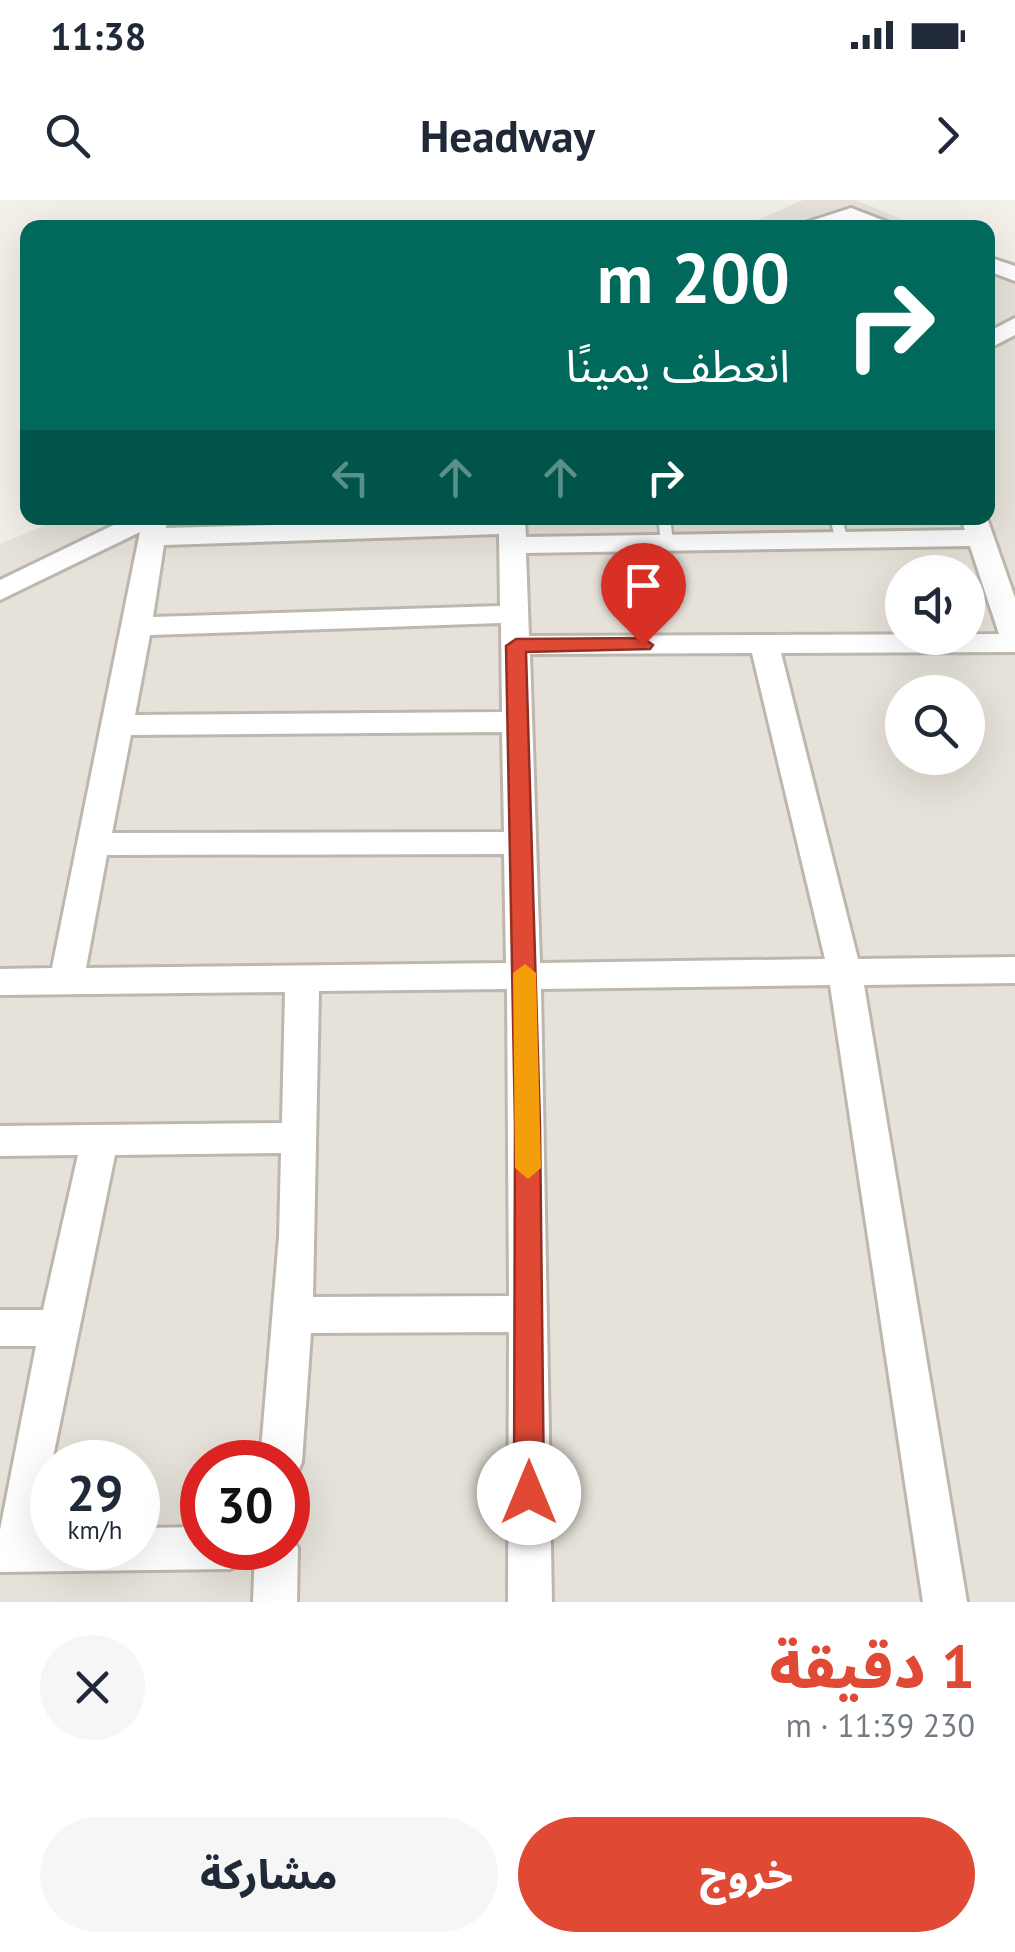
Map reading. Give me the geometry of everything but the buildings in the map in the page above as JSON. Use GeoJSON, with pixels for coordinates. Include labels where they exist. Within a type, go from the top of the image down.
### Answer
{"type":"FeatureCollection","features":[{"type":"Feature","properties":{"kind":"street"},"geometry":{"type":"LineString","coordinates":[[829,220],[851,214],[869,220]]}},
{"type":"Feature","properties":{"kind":"street"},"geometry":{"type":"LineString","coordinates":[[0,591],[151,525]]}},
{"type":"Feature","properties":{"kind":"street"},"geometry":{"type":"LineString","coordinates":[[66,982],[138,626],[153,525]]}},
{"type":"Feature","properties":{"kind":"street"},"geometry":{"type":"LineString","coordinates":[[138,626],[515,630],[765,647],[1015,641],[1008,599],[977,528],[513,530],[197,525]]}},
{"type":"Feature","properties":{"kind":"street"},"geometry":{"type":"LineString","coordinates":[[513,530],[525,976],[530,1602]]}},
{"type":"Feature","properties":{"kind":"street"},"geometry":{"type":"LineString","coordinates":[[765,647],[845,974],[945,1602]]}},
{"type":"Feature","properties":{"kind":"street"},"geometry":{"type":"LineString","coordinates":[[116,725],[519,722]]}},
{"type":"Feature","properties":{"kind":"street"},"geometry":{"type":"LineString","coordinates":[[94,844],[295,840],[520,843]]}},
{"type":"Feature","properties":{"kind":"street"},"geometry":{"type":"LineString","coordinates":[[0,982],[1015,970]]}},
{"type":"Feature","properties":{"kind":"street"},"geometry":{"type":"LineString","coordinates":[[282,1440],[298,1237],[302,979]]}},
{"type":"Feature","properties":{"kind":"street"},"geometry":{"type":"LineString","coordinates":[[0,1140],[298,1138]]}},
{"type":"Feature","properties":{"kind":"street"},"geometry":{"type":"LineString","coordinates":[[100,1140],[10,1551],[180,1549]]}},
{"type":"Feature","properties":{"kind":"street"},"geometry":{"type":"LineString","coordinates":[[290,1315],[529,1314]]}},
{"type":"Feature","properties":{"kind":"street"},"geometry":{"type":"LineString","coordinates":[[0,1328],[60,1328]]}},
{"type":"Feature","properties":{"kind":"street"},"geometry":{"type":"LineString","coordinates":[[275,1602],[276,1570]]}},
{"type":"Feature","properties":{"kind":"shaded area"},"geometry":{"type":"Polygon","coordinates":[[[803,200],[856,200],[904,220],[757,220],[803,200]]]}},
{"type":"Feature","properties":{"kind":"shaded area"},"geometry":{"type":"Polygon","coordinates":[[[995,259],[1015,267],[1015,1602],[0,1602],[0,544],[45,525],[995,525],[995,259]]]}},
{"type":"Feature","properties":{"kind":"slow traffic"},"geometry":{"type":"LineString","coordinates":[[525,973],[528,1168]]}},
{"type":"Feature","properties":{"kind":"route"},"geometry":{"type":"LineString","coordinates":[[529,1493],[525,976],[516,646],[643,645]]}}]}
